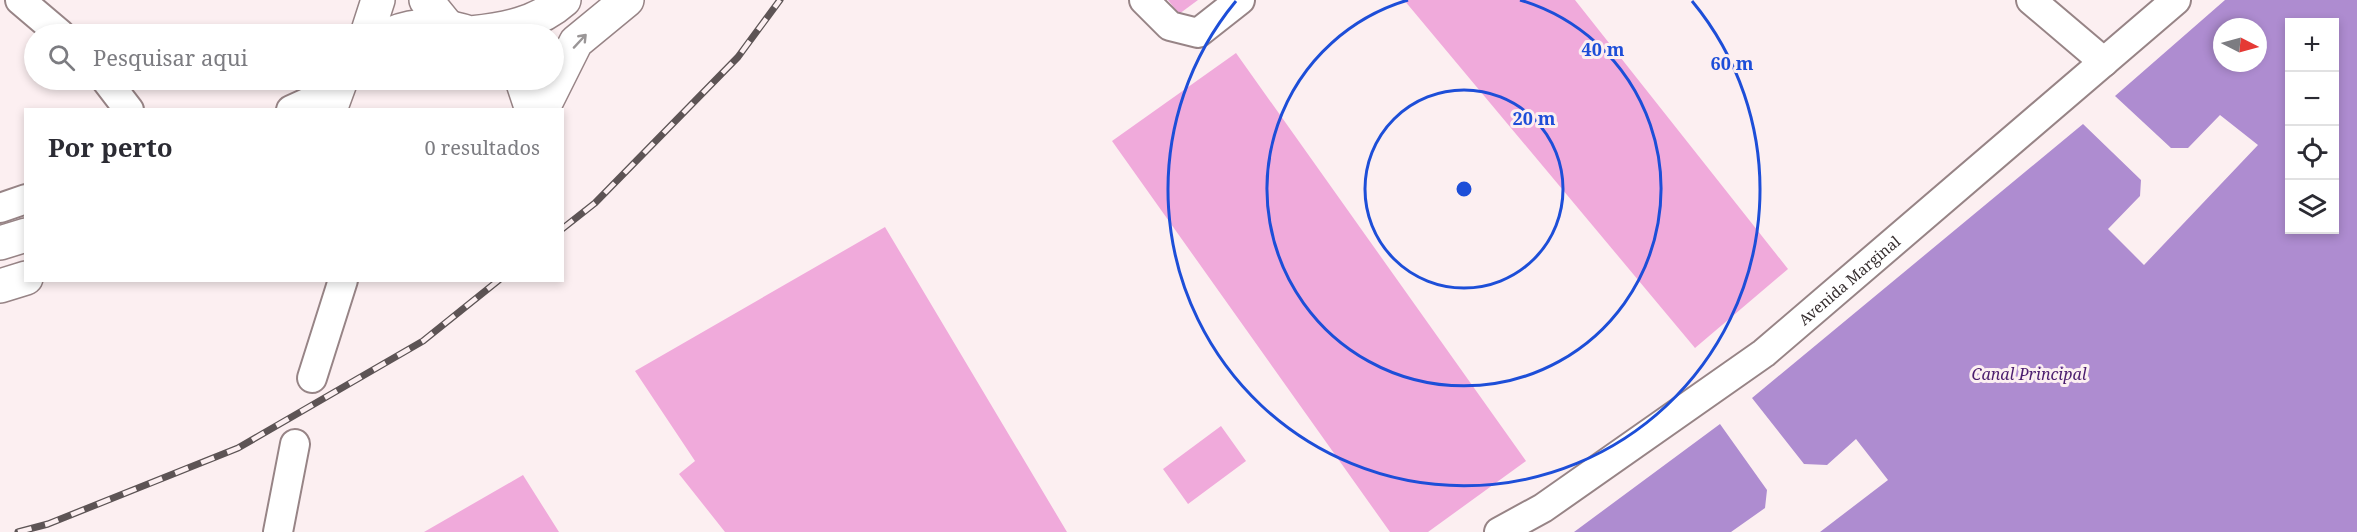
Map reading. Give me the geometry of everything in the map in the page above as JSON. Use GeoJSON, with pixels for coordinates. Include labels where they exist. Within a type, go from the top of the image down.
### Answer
{"type":"FeatureCollection","features":[{"type":"Feature","properties":{"kind":"main road"},"geometry":{"type":"LineString","coordinates":[[370,24],[378,0]]}},
{"type":"Feature","properties":{"kind":"main road"},"geometry":{"type":"LineString","coordinates":[[426,0],[454,24]]}},
{"type":"Feature","properties":{"kind":"main road"},"geometry":{"type":"LineString","coordinates":[[521,24],[552,11],[564,0]]}},
{"type":"Feature","properties":{"kind":"main road"},"geometry":{"type":"LineString","coordinates":[[564,66],[576,42],[627,0]]}},
{"type":"Feature","properties":{"kind":"main road"},"geometry":{"type":"LineString","coordinates":[[525,90],[531,108]]}},
{"type":"Feature","properties":{"kind":"main road"},"geometry":{"type":"LineString","coordinates":[[543,108],[552,90]]}},
{"type":"Feature","properties":{"kind":"main road"},"geometry":{"type":"LineString","coordinates":[[0,243],[24,236]]}},
{"type":"Feature","properties":{"kind":"main road"},"geometry":{"type":"LineString","coordinates":[[0,286],[24,279]]}},
{"type":"Feature","properties":{"kind":"street"},"geometry":{"type":"LineString","coordinates":[[20,0],[48,24]]}},
{"type":"Feature","properties":{"kind":"street"},"geometry":{"type":"LineString","coordinates":[[1144,0],[1170,26],[1198,33],[1240,0]]}},
{"type":"Feature","properties":{"kind":"street"},"geometry":{"type":"LineString","coordinates":[[2031,0],[2104,62]]}},
{"type":"Feature","properties":{"kind":"street","name":"Avenida Marginal"},"geometry":{"type":"LineString","coordinates":[[1499,532],[1542,508],[1764,353],[2176,0]]}},
{"type":"Feature","properties":{"kind":"street"},"geometry":{"type":"LineString","coordinates":[[114,90],[127,108]]}},
{"type":"Feature","properties":{"kind":"street"},"geometry":{"type":"LineString","coordinates":[[296,108],[336,93]]}},
{"type":"Feature","properties":{"kind":"street"},"geometry":{"type":"LineString","coordinates":[[0,208],[24,200]]}},
{"type":"Feature","properties":{"kind":"street"},"geometry":{"type":"LineString","coordinates":[[312,378],[342,282]]}},
{"type":"Feature","properties":{"kind":"street"},"geometry":{"type":"LineString","coordinates":[[278,532],[296,444]]}},
{"type":"Feature","properties":{"kind":"water","name":"Canal Principal"},"geometry":{"type":"Polygon","coordinates":[[[2225,0],[2357,0],[2357,532],[1820,532],[1888,480],[1856,439],[1827,465],[1804,464],[1752,398],[2083,124],[2141,180],[2140,196],[2108,229],[2144,265],[2258,145],[2220,115],[2188,148],[2171,148],[2115,96],[2225,0]]]}},
{"type":"Feature","properties":{"kind":"water"},"geometry":{"type":"Polygon","coordinates":[[[1720,424],[1767,490],[1765,508],[1731,532],[1574,532],[1720,424]]]}},
{"type":"Feature","properties":{"kind":"building"},"geometry":{"type":"Polygon","coordinates":[[[1168,0],[1198,0],[1179,14],[1168,0]]]}},
{"type":"Feature","properties":{"kind":"building"},"geometry":{"type":"Polygon","coordinates":[[[1404,0],[1575,0],[1788,269],[1695,348],[1404,0]]]}},
{"type":"Feature","properties":{"kind":"building"},"geometry":{"type":"Polygon","coordinates":[[[1236,53],[1526,461],[1428,532],[1390,532],[1112,141],[1236,53]]]}},
{"type":"Feature","properties":{"kind":"building"},"geometry":{"type":"Polygon","coordinates":[[[885,227],[1067,532],[725,532],[679,474],[695,461],[635,371],[885,227]]]}},
{"type":"Feature","properties":{"kind":"building"},"geometry":{"type":"Polygon","coordinates":[[[1221,426],[1246,461],[1188,504],[1163,469],[1221,426]]]}},
{"type":"Feature","properties":{"kind":"building"},"geometry":{"type":"Polygon","coordinates":[[[523,475],[559,532],[424,532],[523,475]]]}},
{"type":"Feature","properties":{"kind":"railway"},"geometry":{"type":"LineString","coordinates":[[564,227],[595,203],[738,57],[780,0]]}},
{"type":"Feature","properties":{"kind":"railway"},"geometry":{"type":"LineString","coordinates":[[18,532],[48,524],[238,448],[423,341],[497,282]]}}]}
